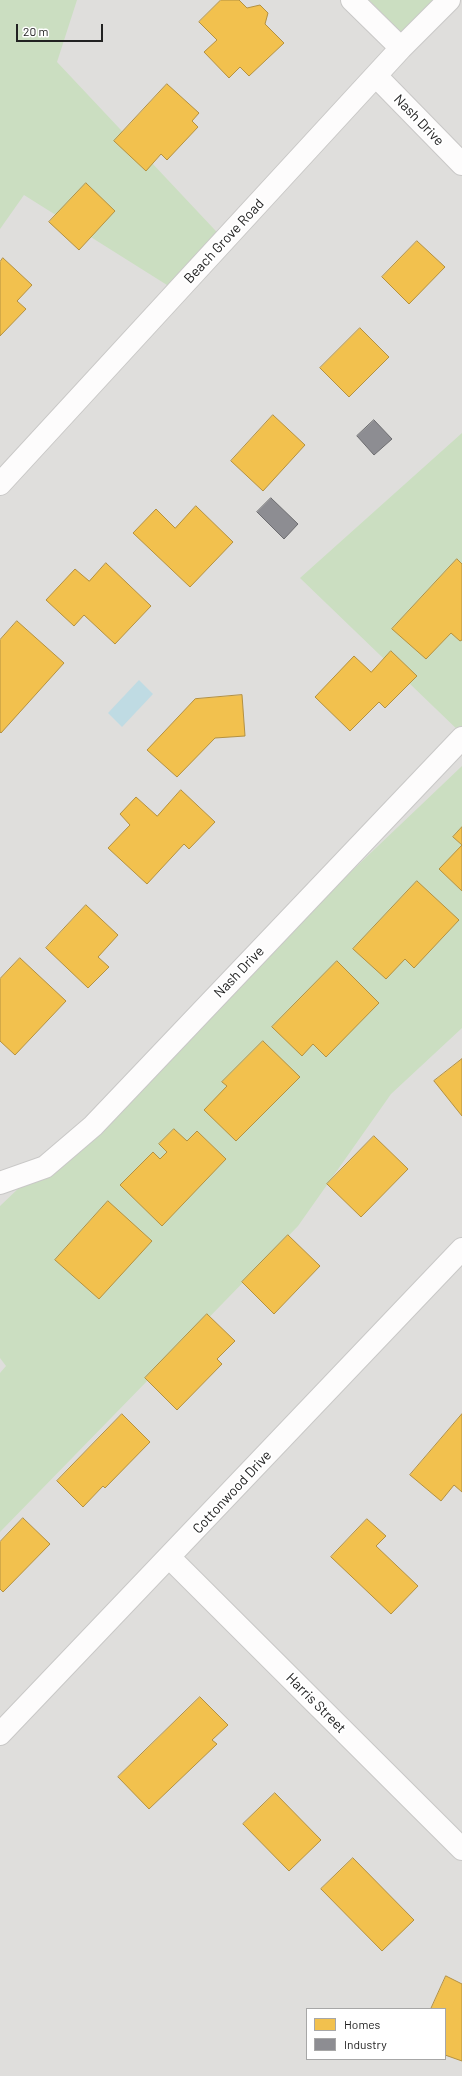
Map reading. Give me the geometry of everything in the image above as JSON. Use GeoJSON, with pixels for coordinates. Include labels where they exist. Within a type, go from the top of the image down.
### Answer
{"type":"FeatureCollection","features":[{"type":"Feature","properties":{"kind":"street"},"geometry":{"type":"LineString","coordinates":[[352,0],[401,48]]}},
{"type":"Feature","properties":{"kind":"street","name":"Beach Grove Road"},"geometry":{"type":"LineString","coordinates":[[0,484],[401,48],[449,0]]}},
{"type":"Feature","properties":{"kind":"street","name":"Nash Drive"},"geometry":{"type":"LineString","coordinates":[[376,76],[462,164]]}},
{"type":"Feature","properties":{"kind":"street","name":"Nash Drive"},"geometry":{"type":"LineString","coordinates":[[0,1183],[45,1167],[93,1126],[462,738]]}},
{"type":"Feature","properties":{"kind":"street","name":"Cottonwood Drive"},"geometry":{"type":"LineString","coordinates":[[0,1734],[170,1558],[462,1249]]}},
{"type":"Feature","properties":{"kind":"street","name":"Harris Street"},"geometry":{"type":"LineString","coordinates":[[170,1558],[462,1849]]}},
{"type":"Feature","properties":{"kind":"shaded area"},"geometry":{"type":"Polygon","coordinates":[[[0,0],[462,0],[462,2076],[0,2076],[0,0]]]}},
{"type":"Feature","properties":{"kind":"green space"},"geometry":{"type":"Polygon","coordinates":[[[0,0],[77,0],[57,62],[229,245],[167,285],[24,195],[0,229],[0,0]]]}},
{"type":"Feature","properties":{"kind":"green space"},"geometry":{"type":"Polygon","coordinates":[[[369,0],[446,0],[412,43],[369,0]]]}},
{"type":"Feature","properties":{"kind":"green space"},"geometry":{"type":"Polygon","coordinates":[[[462,433],[462,734],[300,578],[462,433]]]}},
{"type":"Feature","properties":{"kind":"green space"},"geometry":{"type":"Polygon","coordinates":[[[462,766],[462,1028],[391,1094],[298,1226],[0,1532],[0,1373],[6,1366],[0,1358],[0,1206],[462,766]]]}},
{"type":"Feature","properties":{"kind":"water"},"geometry":{"type":"Polygon","coordinates":[[[139,680],[153,694],[122,727],[108,713],[139,680]]]}},
{"type":"Feature","properties":{"kind":"building: Homes"},"geometry":{"type":"Polygon","coordinates":[[[221,0],[239,0],[247,8],[260,5],[268,13],[265,24],[284,43],[249,76],[240,67],[229,78],[204,52],[217,40],[199,22],[221,0]]]}},
{"type":"Feature","properties":{"kind":"building: Homes"},"geometry":{"type":"Polygon","coordinates":[[[167,84],[199,113],[192,121],[198,127],[167,160],[161,154],[146,171],[114,141],[167,84]]]}},
{"type":"Feature","properties":{"kind":"building: Homes"},"geometry":{"type":"Polygon","coordinates":[[[86,183],[115,211],[79,250],[49,222],[86,183]]]}},
{"type":"Feature","properties":{"kind":"building: Homes"},"geometry":{"type":"Polygon","coordinates":[[[417,241],[445,267],[409,304],[382,277],[417,241]]]}},
{"type":"Feature","properties":{"kind":"building: Homes"},"geometry":{"type":"Polygon","coordinates":[[[3,258],[32,285],[17,301],[26,309],[0,336],[0,262],[3,258]]]}},
{"type":"Feature","properties":{"kind":"building: Homes"},"geometry":{"type":"Polygon","coordinates":[[[360,328],[389,357],[349,397],[320,368],[360,328]]]}},
{"type":"Feature","properties":{"kind":"building: Homes"},"geometry":{"type":"Polygon","coordinates":[[[273,415],[305,445],[263,491],[231,461],[273,415]]]}},
{"type":"Feature","properties":{"kind":"building: Homes"},"geometry":{"type":"Polygon","coordinates":[[[196,506],[233,542],[190,587],[133,533],[156,509],[175,528],[196,506]]]}},
{"type":"Feature","properties":{"kind":"building: Homes"},"geometry":{"type":"Polygon","coordinates":[[[457,559],[462,564],[462,640],[460,641],[451,633],[426,659],[392,629],[457,559]]]}},
{"type":"Feature","properties":{"kind":"building: Homes"},"geometry":{"type":"Polygon","coordinates":[[[106,563],[151,606],[115,644],[84,615],[74,626],[46,600],[75,569],[89,581],[106,563]]]}},
{"type":"Feature","properties":{"kind":"building: Homes"},"geometry":{"type":"Polygon","coordinates":[[[17,621],[64,663],[1,733],[0,640],[17,621]]]}},
{"type":"Feature","properties":{"kind":"building: Homes"},"geometry":{"type":"Polygon","coordinates":[[[391,651],[417,676],[385,708],[379,702],[350,731],[315,697],[354,656],[371,672],[391,651]]]}},
{"type":"Feature","properties":{"kind":"building: Homes"},"geometry":{"type":"Polygon","coordinates":[[[242,695],[245,736],[215,738],[177,777],[147,750],[195,699],[242,695]]]}},
{"type":"Feature","properties":{"kind":"building: Homes"},"geometry":{"type":"Polygon","coordinates":[[[181,790],[215,822],[189,849],[184,844],[147,884],[108,848],[130,825],[120,814],[136,797],[157,816],[181,790]]]}},
{"type":"Feature","properties":{"kind":"building: Homes"},"geometry":{"type":"Polygon","coordinates":[[[462,827],[462,845],[453,837],[462,827]]]}},
{"type":"Feature","properties":{"kind":"building: Homes"},"geometry":{"type":"Polygon","coordinates":[[[462,845],[462,891],[439,869],[462,845]]]}},
{"type":"Feature","properties":{"kind":"building: Homes"},"geometry":{"type":"Polygon","coordinates":[[[417,881],[459,920],[414,968],[405,959],[386,979],[353,949],[417,881]]]}},
{"type":"Feature","properties":{"kind":"building: Homes"},"geometry":{"type":"Polygon","coordinates":[[[86,905],[118,935],[98,957],[109,967],[88,988],[46,948],[86,905]]]}},
{"type":"Feature","properties":{"kind":"building: Homes"},"geometry":{"type":"Polygon","coordinates":[[[20,958],[66,1001],[15,1055],[0,1041],[0,979],[20,958]]]}},
{"type":"Feature","properties":{"kind":"building: Homes"},"geometry":{"type":"Polygon","coordinates":[[[337,961],[379,1003],[326,1057],[313,1044],[302,1056],[272,1027],[337,961]]]}},
{"type":"Feature","properties":{"kind":"building: Homes"},"geometry":{"type":"Polygon","coordinates":[[[263,1041],[300,1077],[236,1141],[204,1110],[227,1086],[222,1082],[263,1041]]]}},
{"type":"Feature","properties":{"kind":"building: Homes"},"geometry":{"type":"Polygon","coordinates":[[[462,1059],[462,1116],[434,1081],[462,1059]]]}},
{"type":"Feature","properties":{"kind":"building: Homes"},"geometry":{"type":"Polygon","coordinates":[[[174,1129],[187,1141],[197,1131],[226,1159],[162,1226],[120,1185],[153,1152],[160,1159],[167,1152],[159,1144],[174,1129]]]}},
{"type":"Feature","properties":{"kind":"building: Homes"},"geometry":{"type":"Polygon","coordinates":[[[374,1136],[408,1169],[361,1217],[327,1184],[374,1136]]]}},
{"type":"Feature","properties":{"kind":"building: Homes"},"geometry":{"type":"Polygon","coordinates":[[[108,1201],[152,1241],[99,1299],[55,1260],[108,1201]]]}},
{"type":"Feature","properties":{"kind":"building: Homes"},"geometry":{"type":"Polygon","coordinates":[[[288,1235],[320,1266],[274,1314],[242,1282],[288,1235]]]}},
{"type":"Feature","properties":{"kind":"building: Homes"},"geometry":{"type":"Polygon","coordinates":[[[207,1314],[235,1341],[217,1359],[222,1364],[177,1410],[145,1378],[207,1314]]]}},
{"type":"Feature","properties":{"kind":"building: Homes"},"geometry":{"type":"Polygon","coordinates":[[[122,1414],[150,1442],[105,1488],[103,1486],[83,1507],[57,1481],[122,1414]]]}},
{"type":"Feature","properties":{"kind":"building: Homes"},"geometry":{"type":"Polygon","coordinates":[[[462,1414],[462,1492],[454,1485],[441,1501],[410,1475],[462,1414]]]}},
{"type":"Feature","properties":{"kind":"building: Homes"},"geometry":{"type":"Polygon","coordinates":[[[23,1518],[50,1544],[3,1592],[0,1589],[0,1542],[23,1518]]]}},
{"type":"Feature","properties":{"kind":"building: Homes"},"geometry":{"type":"Polygon","coordinates":[[[367,1519],[386,1536],[376,1546],[418,1586],[391,1614],[331,1557],[367,1519]]]}},
{"type":"Feature","properties":{"kind":"building: Homes"},"geometry":{"type":"Polygon","coordinates":[[[200,1697],[228,1725],[212,1740],[217,1744],[149,1809],[118,1777],[200,1697]]]}},
{"type":"Feature","properties":{"kind":"building: Homes"},"geometry":{"type":"Polygon","coordinates":[[[275,1793],[321,1840],[289,1871],[243,1824],[275,1793]]]}},
{"type":"Feature","properties":{"kind":"building: Homes"},"geometry":{"type":"Polygon","coordinates":[[[353,1858],[414,1920],[382,1951],[321,1889],[353,1858]]]}},
{"type":"Feature","properties":{"kind":"building: Homes"},"geometry":{"type":"Polygon","coordinates":[[[446,1976],[462,1984],[462,2061],[446,2055],[446,2008],[431,2008],[446,1976]]]}},
{"type":"Feature","properties":{"kind":"building: Industry"},"geometry":{"type":"Polygon","coordinates":[[[374,420],[392,439],[374,455],[357,436],[374,420]]]}},
{"type":"Feature","properties":{"kind":"building: Industry"},"geometry":{"type":"Polygon","coordinates":[[[271,498],[298,524],[284,539],[257,512],[271,498]]]}}]}
